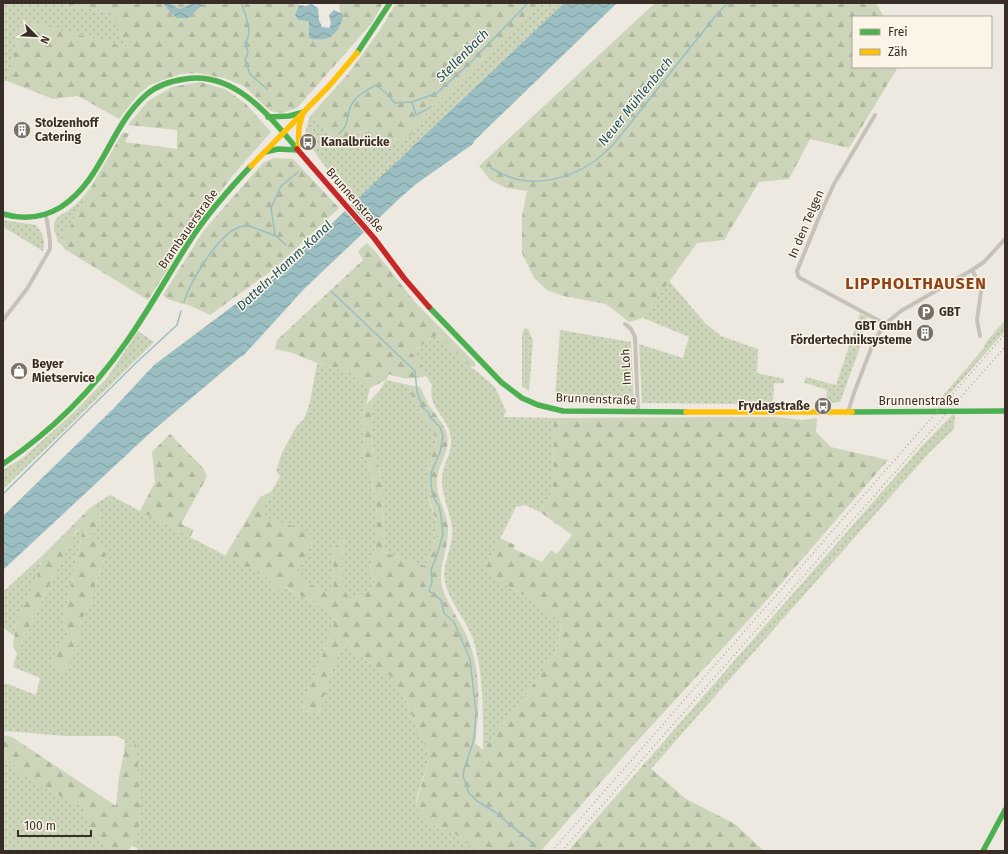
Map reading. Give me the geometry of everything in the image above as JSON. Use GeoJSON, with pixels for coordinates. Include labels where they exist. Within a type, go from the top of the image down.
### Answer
{"type":"FeatureCollection","features":[{"type":"Feature","properties":{"kind":"street","name":"Brambauerstraße"},"geometry":{"type":"LineString","coordinates":[[3,464],[62,418],[103,374],[141,320],[201,225],[233,186],[340,73],[360,49],[390,3]]}},
{"type":"Feature","properties":{"kind":"street","name":"Brunnenstraße"},"geometry":{"type":"LineString","coordinates":[[3,214],[18,218],[27,218],[46,215],[63,207],[79,194],[123,122],[146,96],[163,84],[172,81],[191,77],[209,78],[218,80],[238,91],[253,102],[283,133],[374,238],[415,292],[493,374],[516,394],[535,404],[557,411],[1005,411]]}},
{"type":"Feature","properties":{"kind":"street"},"geometry":{"type":"LineString","coordinates":[[268,117],[290,116],[304,112]]}},
{"type":"Feature","properties":{"kind":"street"},"geometry":{"type":"LineString","coordinates":[[264,153],[278,149],[298,150],[299,127],[304,112]]}},
{"type":"Feature","properties":{"kind":"street","name":"In den Telgen"},"geometry":{"type":"LineString","coordinates":[[875,115],[834,184],[819,217],[797,274],[800,278],[885,324]]}},
{"type":"Feature","properties":{"kind":"street"},"geometry":{"type":"LineString","coordinates":[[3,320],[27,289],[50,249],[46,215]]}},
{"type":"Feature","properties":{"kind":"street"},"geometry":{"type":"LineString","coordinates":[[848,412],[874,341],[885,324],[901,311],[984,262],[1005,239]]}},
{"type":"Feature","properties":{"kind":"street"},"geometry":{"type":"LineString","coordinates":[[972,270],[982,292],[977,320],[980,336]]}},
{"type":"Feature","properties":{"kind":"street","name":"Im Loh"},"geometry":{"type":"LineString","coordinates":[[625,324],[631,329],[635,338],[638,411]]}},
{"type":"Feature","properties":{"kind":"street"},"geometry":{"type":"LineString","coordinates":[[984,851],[1005,810]]}},
{"type":"Feature","properties":{"kind":"green space"},"geometry":{"type":"Polygon","coordinates":[[[3,3],[58,3],[110,12],[128,47],[23,21],[7,81],[3,81],[3,3]]]}},
{"type":"Feature","properties":{"kind":"green space"},"geometry":{"type":"Polygon","coordinates":[[[58,3],[162,3],[176,18],[188,18],[205,3],[299,3],[297,10],[309,23],[309,38],[318,40],[330,37],[340,24],[343,14],[340,12],[339,3],[383,3],[372,23],[297,108],[282,113],[270,111],[244,86],[224,78],[197,73],[180,74],[150,85],[137,96],[119,119],[78,96],[53,99],[7,81],[23,21],[128,47],[110,12],[58,3]]]}},
{"type":"Feature","properties":{"kind":"green space"},"geometry":{"type":"Polygon","coordinates":[[[170,3],[190,3],[189,5],[179,9],[170,3]]]}},
{"type":"Feature","properties":{"kind":"green space"},"geometry":{"type":"Polygon","coordinates":[[[396,3],[539,3],[424,116],[407,140],[381,145],[366,130],[339,140],[310,116],[348,74],[380,30],[396,3]]]}},
{"type":"Feature","properties":{"kind":"green space"},"geometry":{"type":"Polygon","coordinates":[[[539,3],[564,3],[355,202],[319,159],[308,141],[306,132],[310,116],[339,140],[367,130],[407,140],[424,116],[539,3]]]}},
{"type":"Feature","properties":{"kind":"green space"},"geometry":{"type":"Polygon","coordinates":[[[655,3],[876,3],[883,16],[852,16],[852,68],[897,68],[849,148],[810,139],[789,179],[759,182],[724,240],[697,243],[643,318],[629,322],[606,304],[563,296],[547,290],[534,278],[522,253],[522,216],[527,191],[506,188],[490,180],[479,166],[655,3]]]}},
{"type":"Feature","properties":{"kind":"green space"},"geometry":{"type":"Polygon","coordinates":[[[200,82],[225,89],[245,103],[271,132],[233,175],[197,223],[148,300],[71,253],[63,240],[123,132],[129,134],[125,142],[177,149],[177,130],[128,125],[148,101],[172,87],[200,82]]]}},
{"type":"Feature","properties":{"kind":"green space"},"geometry":{"type":"Polygon","coordinates":[[[274,158],[293,159],[339,208],[274,269],[210,315],[191,306],[167,299],[163,295],[204,230],[263,163],[274,158]]]}},
{"type":"Feature","properties":{"kind":"green space"},"geometry":{"type":"Polygon","coordinates":[[[95,180],[63,240],[71,253],[63,248],[64,247],[58,242],[54,223],[58,217],[80,200],[95,180]]]}},
{"type":"Feature","properties":{"kind":"green space"},"geometry":{"type":"Polygon","coordinates":[[[3,220],[36,225],[43,237],[43,251],[3,227],[3,220]]]}},
{"type":"Feature","properties":{"kind":"green space"},"geometry":{"type":"Polygon","coordinates":[[[367,243],[415,302],[475,363],[475,367],[470,366],[437,335],[411,352],[421,363],[426,376],[407,378],[389,374],[386,380],[370,388],[358,382],[351,373],[317,363],[293,353],[275,349],[277,340],[363,260],[358,251],[367,243]]]}},
{"type":"Feature","properties":{"kind":"green space"},"geometry":{"type":"Polygon","coordinates":[[[669,281],[706,324],[721,336],[758,349],[757,373],[784,379],[784,383],[774,383],[773,403],[642,403],[639,344],[683,358],[689,337],[643,318],[669,281]]]}},
{"type":"Feature","properties":{"kind":"green space"},"geometry":{"type":"Polygon","coordinates":[[[860,314],[867,317],[862,342],[840,402],[826,403],[827,390],[804,383],[806,377],[836,385],[860,314]]]}},
{"type":"Feature","properties":{"kind":"green space"},"geometry":{"type":"Polygon","coordinates":[[[1005,320],[1005,331],[939,406],[935,405],[983,349],[987,341],[1005,320]]]}},
{"type":"Feature","properties":{"kind":"green space"},"geometry":{"type":"Polygon","coordinates":[[[525,328],[528,329],[533,341],[529,391],[522,386],[522,333],[525,328]]]}},
{"type":"Feature","properties":{"kind":"green space"},"geometry":{"type":"Polygon","coordinates":[[[560,330],[631,342],[634,405],[563,403],[555,399],[560,330]]]}},
{"type":"Feature","properties":{"kind":"green space"},"geometry":{"type":"Polygon","coordinates":[[[138,331],[154,342],[3,489],[3,470],[24,457],[72,414],[107,378],[138,331]]]}},
{"type":"Feature","properties":{"kind":"green space"},"geometry":{"type":"Polygon","coordinates":[[[437,335],[495,387],[506,411],[503,417],[554,418],[553,486],[550,497],[540,512],[525,505],[516,507],[484,571],[536,603],[562,623],[555,654],[483,750],[482,694],[477,653],[470,632],[450,597],[444,575],[452,535],[451,521],[442,484],[442,473],[451,445],[450,432],[433,401],[431,394],[432,385],[426,376],[421,363],[411,352],[437,335]]]}},
{"type":"Feature","properties":{"kind":"green space"},"geometry":{"type":"Polygon","coordinates":[[[317,363],[351,373],[358,382],[370,388],[362,420],[364,437],[362,451],[369,465],[377,512],[377,539],[370,569],[375,584],[352,602],[342,586],[341,561],[345,539],[333,548],[334,589],[330,595],[294,576],[312,542],[259,515],[280,476],[276,471],[282,453],[296,427],[304,419],[310,402],[317,363]]]}},
{"type":"Feature","properties":{"kind":"green space"},"geometry":{"type":"Polygon","coordinates":[[[386,380],[409,385],[413,401],[435,434],[436,443],[427,471],[429,501],[436,521],[436,537],[426,566],[383,552],[385,540],[380,473],[374,454],[371,429],[371,408],[386,380]]]}},
{"type":"Feature","properties":{"kind":"green space"},"geometry":{"type":"Polygon","coordinates":[[[409,385],[420,387],[428,404],[444,427],[448,438],[446,452],[437,477],[437,490],[446,516],[448,528],[441,581],[445,595],[468,639],[475,664],[478,690],[478,717],[475,743],[483,750],[555,654],[562,624],[536,603],[484,571],[500,538],[515,545],[514,549],[542,562],[551,550],[557,554],[572,535],[540,512],[550,497],[553,486],[554,418],[776,417],[802,420],[817,418],[816,432],[831,447],[888,460],[766,601],[630,749],[541,851],[478,851],[454,833],[431,824],[422,817],[416,806],[430,757],[405,699],[390,676],[351,650],[348,641],[333,664],[319,714],[302,710],[337,616],[285,587],[274,591],[269,579],[225,556],[260,497],[272,491],[260,515],[310,532],[312,542],[295,576],[330,595],[334,589],[333,548],[345,539],[341,561],[342,586],[352,602],[375,584],[370,569],[377,539],[377,512],[369,465],[362,451],[364,437],[362,420],[366,404],[379,391],[371,408],[371,429],[374,454],[380,473],[385,540],[383,552],[426,566],[436,537],[436,521],[426,488],[427,471],[436,443],[435,434],[413,401],[409,385]]]}},
{"type":"Feature","properties":{"kind":"green space"},"geometry":{"type":"Polygon","coordinates":[[[952,415],[955,415],[954,429],[929,453],[651,769],[645,763],[922,446],[952,415]]]}},
{"type":"Feature","properties":{"kind":"green space"},"geometry":{"type":"Polygon","coordinates":[[[170,434],[204,469],[207,477],[181,524],[194,530],[190,537],[140,511],[155,482],[152,452],[170,434]]]}},
{"type":"Feature","properties":{"kind":"green space"},"geometry":{"type":"Polygon","coordinates":[[[110,495],[270,579],[274,591],[284,587],[337,616],[302,710],[319,714],[333,664],[348,641],[351,650],[390,676],[405,699],[430,757],[417,796],[416,806],[431,824],[454,833],[478,851],[140,851],[132,845],[137,840],[136,741],[124,753],[125,740],[116,736],[66,736],[3,732],[3,684],[8,684],[36,695],[40,678],[13,667],[17,653],[71,540],[78,529],[83,528],[63,622],[68,634],[50,663],[79,638],[81,620],[93,600],[93,592],[107,551],[93,534],[102,514],[91,507],[110,495]]]}},
{"type":"Feature","properties":{"kind":"green space"},"geometry":{"type":"Polygon","coordinates":[[[91,507],[102,514],[93,534],[107,551],[93,592],[93,600],[81,620],[79,638],[65,674],[50,663],[68,634],[63,622],[83,528],[77,529],[71,540],[17,653],[13,647],[16,623],[36,581],[43,555],[91,507]]]}},
{"type":"Feature","properties":{"kind":"green space"},"geometry":{"type":"Polygon","coordinates":[[[43,555],[36,581],[16,623],[14,636],[3,627],[3,592],[43,555]]]}},
{"type":"Feature","properties":{"kind":"green space"},"geometry":{"type":"Polygon","coordinates":[[[3,735],[12,737],[116,806],[119,777],[124,753],[136,740],[141,809],[137,840],[128,851],[110,851],[110,847],[93,833],[83,807],[65,799],[18,772],[12,763],[3,757],[3,735]]]}},
{"type":"Feature","properties":{"kind":"green space"},"geometry":{"type":"Polygon","coordinates":[[[3,757],[12,763],[19,772],[65,799],[83,807],[93,833],[110,847],[110,851],[3,851],[3,757]]]}},
{"type":"Feature","properties":{"kind":"green space"},"geometry":{"type":"Polygon","coordinates":[[[645,763],[686,799],[735,824],[764,851],[568,851],[645,763]]]}},
{"type":"Feature","properties":{"kind":"water"},"geometry":{"type":"Polygon","coordinates":[[[162,3],[170,3],[179,9],[189,5],[190,3],[205,3],[188,18],[176,18],[162,3]]]}},
{"type":"Feature","properties":{"kind":"water"},"geometry":{"type":"Polygon","coordinates":[[[564,3],[617,3],[474,141],[473,144],[416,184],[400,198],[304,289],[243,356],[150,433],[3,570],[3,516],[113,409],[154,365],[289,264],[564,3]]]}},
{"type":"Feature","properties":{"kind":"water"},"geometry":{"type":"Polygon","coordinates":[[[311,4],[318,8],[319,20],[322,27],[329,28],[331,24],[329,15],[334,10],[343,14],[341,24],[331,37],[326,39],[309,38],[309,23],[307,21],[298,20],[295,15],[299,5],[306,6],[311,4]]]}},
{"type":"Feature","properties":{"kind":"pier"},"geometry":{"type":"Polygon","coordinates":[[[350,204],[371,227],[365,233],[344,210],[350,204]]]}},
{"type":"Feature","properties":{"kind":"waterway"},"geometry":{"type":"LineString","coordinates":[[241,3],[249,29],[248,39],[245,43],[248,52],[245,60],[250,74],[267,89]]}},
{"type":"Feature","properties":{"kind":"waterway","name":"Stellenbach"},"geometry":{"type":"LineString","coordinates":[[339,134],[346,125],[350,108],[355,100],[364,92],[376,85],[395,103],[412,102],[437,93],[472,61],[528,3]]}},
{"type":"Feature","properties":{"kind":"waterway","name":"Neuer Mühlenbach"},"geometry":{"type":"LineString","coordinates":[[491,168],[505,175],[518,179],[541,181],[575,172],[595,161],[613,145],[717,14],[728,3]]}},
{"type":"Feature","properties":{"kind":"waterway"},"geometry":{"type":"LineString","coordinates":[[412,102],[416,115],[431,107]]}},
{"type":"Feature","properties":{"kind":"waterway","name":"Stellenbach"},"geometry":{"type":"LineString","coordinates":[[275,235],[271,208],[281,186],[298,172]]}},
{"type":"Feature","properties":{"kind":"waterway","name":"Datteln-Hamm-Kanal"},"geometry":{"type":"LineString","coordinates":[[184,302],[198,273],[212,251],[228,234],[236,228],[247,225],[276,236],[286,245]]}},
{"type":"Feature","properties":{"kind":"waterway"},"geometry":{"type":"LineString","coordinates":[[331,291],[415,371],[417,392],[423,408],[440,427],[443,436],[440,452],[431,473],[431,485],[433,496],[439,506],[443,534],[431,570],[432,582],[429,591],[441,600],[444,613],[454,622],[470,659],[476,712],[474,739],[463,776],[469,793],[477,801],[495,812],[536,846]]}},
{"type":"Feature","properties":{"kind":"waterway"},"geometry":{"type":"LineString","coordinates":[[3,494],[137,362],[177,325],[181,311]]}},
{"type":"Feature","properties":{"kind":"railway"},"geometry":{"type":"LineString","coordinates":[[552,851],[1005,334]]}},
{"type":"Feature","properties":{"kind":"railway"},"geometry":{"type":"LineString","coordinates":[[562,851],[1005,347]]}},
{"type":"Feature","properties":{"kind":"traffic: fast"},"geometry":{"type":"LineString","coordinates":[[357,53],[390,3]]}},
{"type":"Feature","properties":{"kind":"traffic: fast"},"geometry":{"type":"LineString","coordinates":[[3,214],[18,217],[33,217],[47,214],[61,207],[75,196],[87,182],[97,168],[123,122],[134,108],[146,95],[155,89],[164,84],[175,81],[203,78],[219,82],[235,89],[249,98],[262,110],[297,149]]}},
{"type":"Feature","properties":{"kind":"traffic: fast"},"geometry":{"type":"LineString","coordinates":[[268,117],[289,116],[304,112]]}},
{"type":"Feature","properties":{"kind":"traffic: fast"},"geometry":{"type":"LineString","coordinates":[[265,152],[278,149],[298,150]]}},
{"type":"Feature","properties":{"kind":"traffic: fast"},"geometry":{"type":"LineString","coordinates":[[3,464],[55,424],[86,393],[114,359],[136,328],[200,227],[220,200],[251,166]]}},
{"type":"Feature","properties":{"kind":"traffic: fast"},"geometry":{"type":"LineString","coordinates":[[429,307],[501,382],[522,398],[538,405],[563,411],[686,412]]}},
{"type":"Feature","properties":{"kind":"traffic: fast"},"geometry":{"type":"LineString","coordinates":[[852,412],[1005,411]]}},
{"type":"Feature","properties":{"kind":"traffic: fast"},"geometry":{"type":"LineString","coordinates":[[983,851],[1005,810]]}},
{"type":"Feature","properties":{"kind":"traffic: slow"},"geometry":{"type":"LineString","coordinates":[[251,166],[329,86],[357,53]]}},
{"type":"Feature","properties":{"kind":"traffic: slow"},"geometry":{"type":"LineString","coordinates":[[298,150],[299,127],[303,113]]}},
{"type":"Feature","properties":{"kind":"traffic: slow"},"geometry":{"type":"LineString","coordinates":[[686,412],[852,412]]}},
{"type":"Feature","properties":{"kind":"traffic: jam"},"geometry":{"type":"LineString","coordinates":[[297,149],[374,238],[404,278],[429,307]]}},
{"type":"Feature","properties":{"kind":"place","name":"Stolzenhoff Catering"},"geometry":{"type":"Point","coordinates":[22,130]}},
{"type":"Feature","properties":{"kind":"place","name":"Kanalbrücke"},"geometry":{"type":"Point","coordinates":[308,142]}},
{"type":"Feature","properties":{"kind":"place","name":"GBT"},"geometry":{"type":"Point","coordinates":[926,312]}},
{"type":"Feature","properties":{"kind":"place","name":"GBT GmbH Fördertechniksysteme"},"geometry":{"type":"Point","coordinates":[925,333]}},
{"type":"Feature","properties":{"kind":"place","name":"Beyer Mietservice"},"geometry":{"type":"Point","coordinates":[19,371]}},
{"type":"Feature","properties":{"kind":"place","name":"Frydagstraße"},"geometry":{"type":"Point","coordinates":[823,406]}},
{"type":"Feature","properties":{"kind":"district","name":"LIPPHOLTHAUSEN"},"geometry":{"type":"Point","coordinates":[916,283]}}]}
